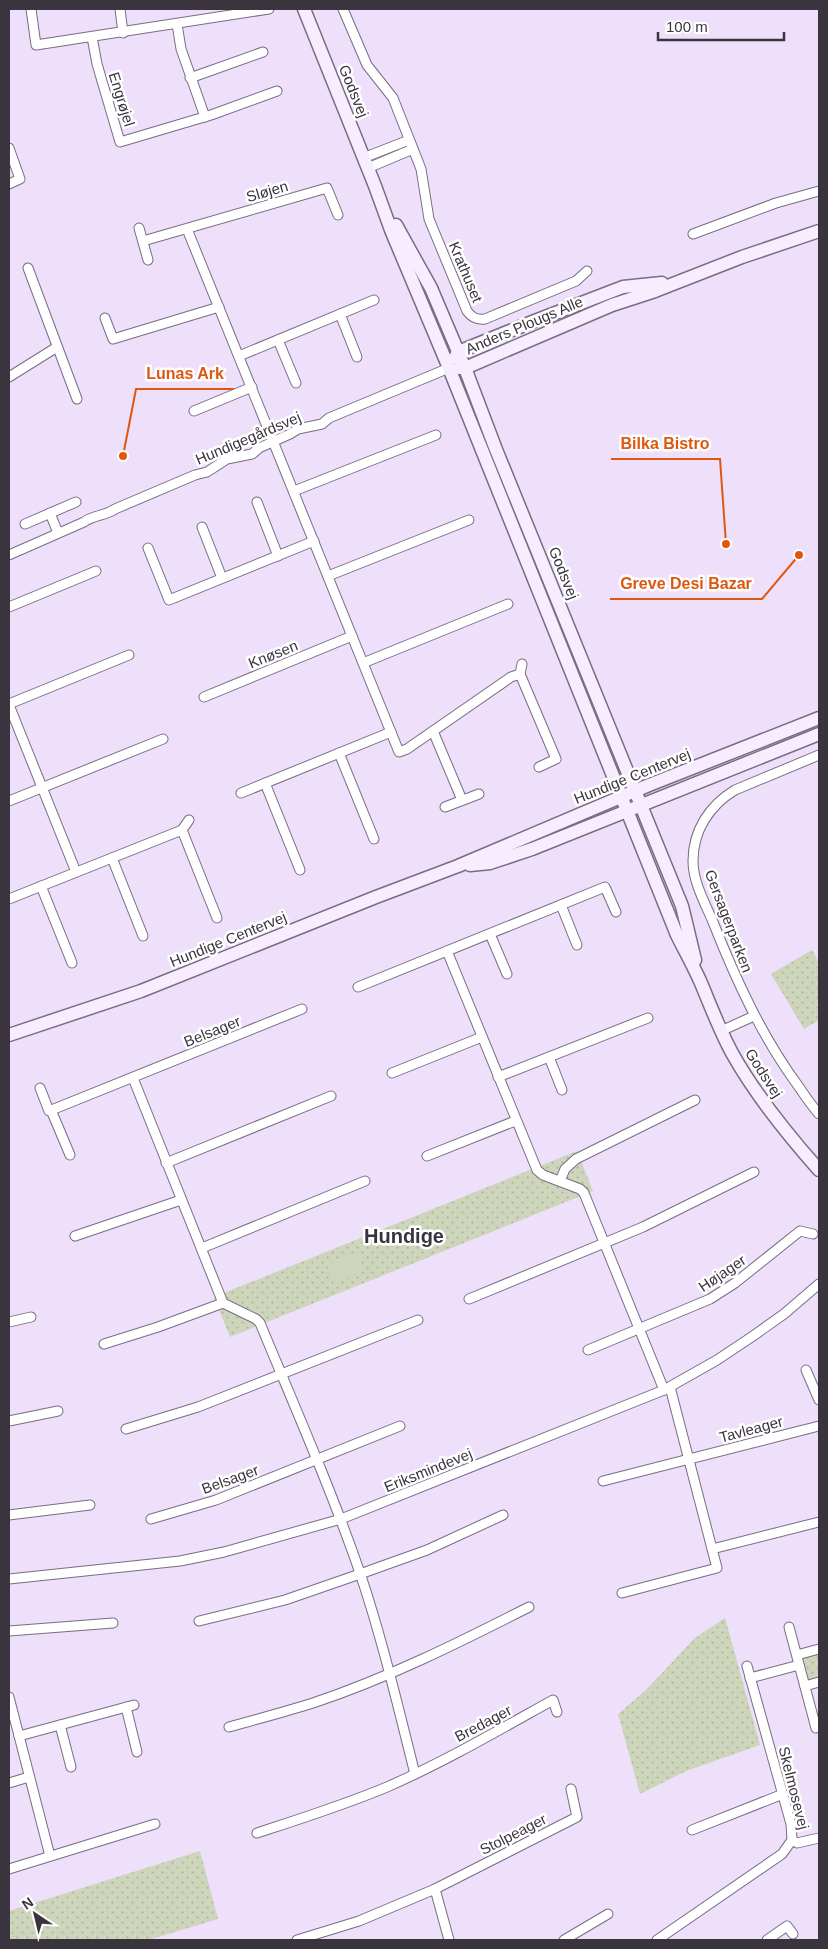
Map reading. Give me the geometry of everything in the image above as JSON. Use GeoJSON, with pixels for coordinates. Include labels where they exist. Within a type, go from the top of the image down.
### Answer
{"type":"FeatureCollection","features":[{"type":"Feature","properties":{"kind":"street"},"geometry":{"type":"LineString","coordinates":[[31,9],[36,45],[269,9]]}},
{"type":"Feature","properties":{"kind":"street"},"geometry":{"type":"LineString","coordinates":[[120,9],[123,32]]}},
{"type":"Feature","properties":{"kind":"street"},"geometry":{"type":"LineString","coordinates":[[213,9],[215,18]]}},
{"type":"Feature","properties":{"kind":"street","name":"Godsvej"},"geometry":{"type":"LineString","coordinates":[[304,9],[391,230],[449,368],[677,935],[721,1031],[749,1081],[782,1128],[819,1170]]}},
{"type":"Feature","properties":{"kind":"street"},"geometry":{"type":"LineString","coordinates":[[344,9],[367,65],[393,98],[413,149],[366,163]]}},
{"type":"Feature","properties":{"kind":"street"},"geometry":{"type":"LineString","coordinates":[[177,24],[181,48],[190,78],[205,117]]}},
{"type":"Feature","properties":{"kind":"street","name":"Engrøjel"},"geometry":{"type":"LineString","coordinates":[[92,37],[97,64],[120,142],[205,117],[277,91]]}},
{"type":"Feature","properties":{"kind":"street"},"geometry":{"type":"LineString","coordinates":[[190,78],[263,52]]}},
{"type":"Feature","properties":{"kind":"street"},"geometry":{"type":"LineString","coordinates":[[366,163],[409,140]]}},
{"type":"Feature","properties":{"kind":"street"},"geometry":{"type":"LineString","coordinates":[[9,148],[20,180],[9,184]]}},
{"type":"Feature","properties":{"kind":"street","name":"Krathuset"},"geometry":{"type":"LineString","coordinates":[[413,149],[421,169],[429,219],[467,311],[471,316],[478,320],[485,319],[576,281],[587,271]]}},
{"type":"Feature","properties":{"kind":"street","name":"Godsvej"},"geometry":{"type":"LineString","coordinates":[[375,186],[431,288],[465,368],[682,906],[700,982]]}},
{"type":"Feature","properties":{"kind":"street","name":"Sløjen"},"geometry":{"type":"LineString","coordinates":[[143,241],[328,188],[338,215]]}},
{"type":"Feature","properties":{"kind":"street"},"geometry":{"type":"LineString","coordinates":[[693,234],[776,203],[819,191]]}},
{"type":"Feature","properties":{"kind":"street"},"geometry":{"type":"LineString","coordinates":[[139,228],[148,260]]}},
{"type":"Feature","properties":{"kind":"street"},"geometry":{"type":"LineString","coordinates":[[187,229],[399,752],[407,749],[511,677],[520,674]]}},
{"type":"Feature","properties":{"kind":"street","name":"Anders Plougs Alle"},"geometry":{"type":"LineString","coordinates":[[678,281],[623,287],[458,352],[449,368],[465,368],[612,305],[819,231]]}},
{"type":"Feature","properties":{"kind":"street"},"geometry":{"type":"LineString","coordinates":[[28,268],[77,399]]}},
{"type":"Feature","properties":{"kind":"street"},"geometry":{"type":"LineString","coordinates":[[239,356],[374,300]]}},
{"type":"Feature","properties":{"kind":"street"},"geometry":{"type":"LineString","coordinates":[[105,318],[113,339],[219,307]]}},
{"type":"Feature","properties":{"kind":"street"},"geometry":{"type":"LineString","coordinates":[[340,314],[357,357]]}},
{"type":"Feature","properties":{"kind":"street"},"geometry":{"type":"LineString","coordinates":[[278,340],[296,382]]}},
{"type":"Feature","properties":{"kind":"street"},"geometry":{"type":"LineString","coordinates":[[9,377],[57,347]]}},
{"type":"Feature","properties":{"kind":"street","name":"Hundigegårdsvej"},"geometry":{"type":"LineString","coordinates":[[9,555],[90,518],[108,514],[124,505],[195,475],[207,472],[227,459],[252,454],[259,448],[298,429],[322,424],[329,418],[449,368]]}},
{"type":"Feature","properties":{"kind":"street"},"geometry":{"type":"LineString","coordinates":[[194,411],[252,387]]}},
{"type":"Feature","properties":{"kind":"street"},"geometry":{"type":"LineString","coordinates":[[294,491],[436,435]]}},
{"type":"Feature","properties":{"kind":"street"},"geometry":{"type":"LineString","coordinates":[[25,524],[76,502]]}},
{"type":"Feature","properties":{"kind":"street"},"geometry":{"type":"LineString","coordinates":[[257,502],[278,556]]}},
{"type":"Feature","properties":{"kind":"street"},"geometry":{"type":"LineString","coordinates":[[50,513],[58,533]]}},
{"type":"Feature","properties":{"kind":"street"},"geometry":{"type":"LineString","coordinates":[[328,576],[469,520]]}},
{"type":"Feature","properties":{"kind":"street"},"geometry":{"type":"LineString","coordinates":[[202,527],[222,578]]}},
{"type":"Feature","properties":{"kind":"street"},"geometry":{"type":"LineString","coordinates":[[148,548],[169,600],[314,541]]}},
{"type":"Feature","properties":{"kind":"street"},"geometry":{"type":"LineString","coordinates":[[9,606],[96,571]]}},
{"type":"Feature","properties":{"kind":"street"},"geometry":{"type":"LineString","coordinates":[[363,663],[508,604]]}},
{"type":"Feature","properties":{"kind":"street","name":"Knøsen"},"geometry":{"type":"LineString","coordinates":[[204,697],[352,636]]}},
{"type":"Feature","properties":{"kind":"street"},"geometry":{"type":"LineString","coordinates":[[76,872],[9,704],[129,656]]}},
{"type":"Feature","properties":{"kind":"street"},"geometry":{"type":"LineString","coordinates":[[522,664],[520,674],[556,759],[538,767]]}},
{"type":"Feature","properties":{"kind":"street","name":"Hundige Centervej"},"geometry":{"type":"LineString","coordinates":[[9,1035],[141,991],[376,896],[458,866],[636,791],[819,718]]}},
{"type":"Feature","properties":{"kind":"street"},"geometry":{"type":"LineString","coordinates":[[433,731],[462,800]]}},
{"type":"Feature","properties":{"kind":"street"},"geometry":{"type":"LineString","coordinates":[[240,793],[391,732]]}},
{"type":"Feature","properties":{"kind":"street","name":"Hundige Centervej"},"geometry":{"type":"LineString","coordinates":[[458,866],[490,863],[532,849],[819,734]]}},
{"type":"Feature","properties":{"kind":"street"},"geometry":{"type":"LineString","coordinates":[[9,801],[163,739]]}},
{"type":"Feature","properties":{"kind":"street"},"geometry":{"type":"LineString","coordinates":[[339,753],[374,839]]}},
{"type":"Feature","properties":{"kind":"street","name":"Gersagerparken"},"geometry":{"type":"LineString","coordinates":[[819,755],[725,796],[704,819],[694,847],[693,862],[696,880],[734,976],[754,1016],[786,1070],[819,1114]]}},
{"type":"Feature","properties":{"kind":"street"},"geometry":{"type":"LineString","coordinates":[[265,784],[300,870]]}},
{"type":"Feature","properties":{"kind":"street"},"geometry":{"type":"LineString","coordinates":[[445,807],[479,794]]}},
{"type":"Feature","properties":{"kind":"street"},"geometry":{"type":"LineString","coordinates":[[9,899],[182,830],[189,820]]}},
{"type":"Feature","properties":{"kind":"street"},"geometry":{"type":"LineString","coordinates":[[182,830],[217,918]]}},
{"type":"Feature","properties":{"kind":"street"},"geometry":{"type":"LineString","coordinates":[[112,858],[143,936]]}},
{"type":"Feature","properties":{"kind":"street"},"geometry":{"type":"LineString","coordinates":[[41,886],[72,963]]}},
{"type":"Feature","properties":{"kind":"street"},"geometry":{"type":"LineString","coordinates":[[358,987],[605,887],[616,912]]}},
{"type":"Feature","properties":{"kind":"street"},"geometry":{"type":"LineString","coordinates":[[561,905],[577,945]]}},
{"type":"Feature","properties":{"kind":"street"},"geometry":{"type":"LineString","coordinates":[[490,934],[507,974]]}},
{"type":"Feature","properties":{"kind":"street"},"geometry":{"type":"LineString","coordinates":[[447,951],[515,1121],[537,1170],[544,1175],[582,1190],[639,1329],[667,1388],[690,1460],[717,1568],[622,1593]]}},
{"type":"Feature","properties":{"kind":"street","name":"Belsager"},"geometry":{"type":"LineString","coordinates":[[51,1110],[302,1009]]}},
{"type":"Feature","properties":{"kind":"street"},"geometry":{"type":"LineString","coordinates":[[721,1031],[754,1016]]}},
{"type":"Feature","properties":{"kind":"street"},"geometry":{"type":"LineString","coordinates":[[498,1077],[648,1018]]}},
{"type":"Feature","properties":{"kind":"street"},"geometry":{"type":"LineString","coordinates":[[392,1073],[482,1037]]}},
{"type":"Feature","properties":{"kind":"street"},"geometry":{"type":"LineString","coordinates":[[549,1057],[562,1090]]}},
{"type":"Feature","properties":{"kind":"street"},"geometry":{"type":"LineString","coordinates":[[133,1078],[223,1303],[256,1319],[260,1323],[341,1519],[360,1574],[415,1774]]}},
{"type":"Feature","properties":{"kind":"street"},"geometry":{"type":"LineString","coordinates":[[40,1088],[70,1155]]}},
{"type":"Feature","properties":{"kind":"street"},"geometry":{"type":"LineString","coordinates":[[166,1163],[331,1096]]}},
{"type":"Feature","properties":{"kind":"street"},"geometry":{"type":"LineString","coordinates":[[560,1181],[565,1168],[576,1159],[695,1100]]}},
{"type":"Feature","properties":{"kind":"street"},"geometry":{"type":"LineString","coordinates":[[427,1156],[515,1121]]}},
{"type":"Feature","properties":{"kind":"street"},"geometry":{"type":"LineString","coordinates":[[469,1298],[644,1227],[754,1172]]}},
{"type":"Feature","properties":{"kind":"street"},"geometry":{"type":"LineString","coordinates":[[202,1248],[365,1181]]}},
{"type":"Feature","properties":{"kind":"street"},"geometry":{"type":"LineString","coordinates":[[75,1236],[181,1200]]}},
{"type":"Feature","properties":{"kind":"street","name":"Højager"},"geometry":{"type":"LineString","coordinates":[[588,1350],[686,1310],[716,1295],[735,1283],[800,1231],[813,1234]]}},
{"type":"Feature","properties":{"kind":"street","name":"Eriksmindevej"},"geometry":{"type":"LineString","coordinates":[[9,1579],[180,1561],[224,1552],[341,1519],[667,1388],[717,1360],[753,1336],[784,1314],[819,1284]]}},
{"type":"Feature","properties":{"kind":"street"},"geometry":{"type":"LineString","coordinates":[[104,1344],[158,1327],[223,1303]]}},
{"type":"Feature","properties":{"kind":"street"},"geometry":{"type":"LineString","coordinates":[[9,1322],[31,1317]]}},
{"type":"Feature","properties":{"kind":"street"},"geometry":{"type":"LineString","coordinates":[[126,1429],[198,1407],[418,1320]]}},
{"type":"Feature","properties":{"kind":"street"},"geometry":{"type":"LineString","coordinates":[[806,1370],[819,1400]]}},
{"type":"Feature","properties":{"kind":"street"},"geometry":{"type":"LineString","coordinates":[[9,1420],[58,1412]]}},
{"type":"Feature","properties":{"kind":"street","name":"Belsager"},"geometry":{"type":"LineString","coordinates":[[151,1519],[216,1500],[400,1426]]}},
{"type":"Feature","properties":{"kind":"street","name":"Tavleager"},"geometry":{"type":"LineString","coordinates":[[603,1481],[819,1426]]}},
{"type":"Feature","properties":{"kind":"street"},"geometry":{"type":"LineString","coordinates":[[9,1516],[90,1505]]}},
{"type":"Feature","properties":{"kind":"street"},"geometry":{"type":"LineString","coordinates":[[199,1621],[285,1600],[360,1574],[427,1550],[503,1515]]}},
{"type":"Feature","properties":{"kind":"street"},"geometry":{"type":"LineString","coordinates":[[712,1549],[819,1522]]}},
{"type":"Feature","properties":{"kind":"street"},"geometry":{"type":"LineString","coordinates":[[229,1727],[312,1703],[389,1674],[447,1649],[529,1608]]}},
{"type":"Feature","properties":{"kind":"street"},"geometry":{"type":"LineString","coordinates":[[9,1631],[113,1623]]}},
{"type":"Feature","properties":{"kind":"street"},"geometry":{"type":"LineString","coordinates":[[789,1627],[816,1728]]}},
{"type":"Feature","properties":{"kind":"street"},"geometry":{"type":"LineString","coordinates":[[797,1655],[819,1649]]}},
{"type":"Feature","properties":{"kind":"street"},"geometry":{"type":"LineString","coordinates":[[750,1678],[799,1665]]}},
{"type":"Feature","properties":{"kind":"street","name":"Skelmosevej"},"geometry":{"type":"LineString","coordinates":[[658,1940],[782,1854],[792,1840],[791,1824],[747,1666]]}},
{"type":"Feature","properties":{"kind":"street"},"geometry":{"type":"LineString","coordinates":[[805,1686],[819,1682]]}},
{"type":"Feature","properties":{"kind":"street"},"geometry":{"type":"LineString","coordinates":[[9,1697],[50,1856]]}},
{"type":"Feature","properties":{"kind":"street","name":"Bredager"},"geometry":{"type":"LineString","coordinates":[[256,1833],[329,1809],[415,1774],[554,1700],[557,1712]]}},
{"type":"Feature","properties":{"kind":"street"},"geometry":{"type":"LineString","coordinates":[[18,1736],[130,1706],[137,1752]]}},
{"type":"Feature","properties":{"kind":"street"},"geometry":{"type":"LineString","coordinates":[[60,1725],[71,1767]]}},
{"type":"Feature","properties":{"kind":"street"},"geometry":{"type":"LineString","coordinates":[[9,1783],[29,1777]]}},
{"type":"Feature","properties":{"kind":"street","name":"Stolpeager"},"geometry":{"type":"LineString","coordinates":[[297,1940],[359,1920],[435,1888],[577,1817],[570,1789]]}},
{"type":"Feature","properties":{"kind":"street"},"geometry":{"type":"LineString","coordinates":[[692,1830],[783,1794]]}},
{"type":"Feature","properties":{"kind":"street"},"geometry":{"type":"LineString","coordinates":[[9,1869],[155,1824]]}},
{"type":"Feature","properties":{"kind":"street"},"geometry":{"type":"LineString","coordinates":[[792,1840],[797,1843],[819,1838]]}},
{"type":"Feature","properties":{"kind":"street"},"geometry":{"type":"LineString","coordinates":[[435,1888],[449,1940]]}},
{"type":"Feature","properties":{"kind":"street"},"geometry":{"type":"LineString","coordinates":[[564,1940],[608,1914]]}},
{"type":"Feature","properties":{"kind":"street"},"geometry":{"type":"LineString","coordinates":[[767,1940],[787,1926],[793,1934]]}},
{"type":"Feature","properties":{"kind":"green space"},"geometry":{"type":"Polygon","coordinates":[[[812,950],[819,963],[819,1020],[804,1029],[771,974],[812,950]]]}},
{"type":"Feature","properties":{"kind":"green space"},"geometry":{"type":"Polygon","coordinates":[[[577,1151],[593,1191],[230,1337],[214,1297],[577,1151]]]}},
{"type":"Feature","properties":{"kind":"green space"},"geometry":{"type":"Polygon","coordinates":[[[357,1252],[365,1271],[334,1283],[327,1264],[357,1252]]]}},
{"type":"Feature","properties":{"kind":"green space"},"geometry":{"type":"Polygon","coordinates":[[[725,1618],[760,1745],[686,1771],[640,1794],[618,1714],[646,1690],[695,1638],[725,1618]]]}},
{"type":"Feature","properties":{"kind":"green space"},"geometry":{"type":"Polygon","coordinates":[[[819,1653],[819,1678],[811,1680],[807,1678],[802,1662],[805,1657],[819,1653]]]}},
{"type":"Feature","properties":{"kind":"green space"},"geometry":{"type":"Polygon","coordinates":[[[200,1851],[218,1919],[148,1940],[9,1940],[9,1911],[200,1851]]]}},
{"type":"Feature","properties":{"kind":"place","name":"Lunas Ark"},"geometry":{"type":"Point","coordinates":[123,456]}},
{"type":"Feature","properties":{"kind":"place","name":"Bilka Bistro"},"geometry":{"type":"Point","coordinates":[726,544]}},
{"type":"Feature","properties":{"kind":"place","name":"Greve Desi Bazar"},"geometry":{"type":"Point","coordinates":[799,555]}},
{"type":"Feature","properties":{"kind":"district","name":"Hundige"},"geometry":{"type":"Point","coordinates":[404,1236]}}]}
